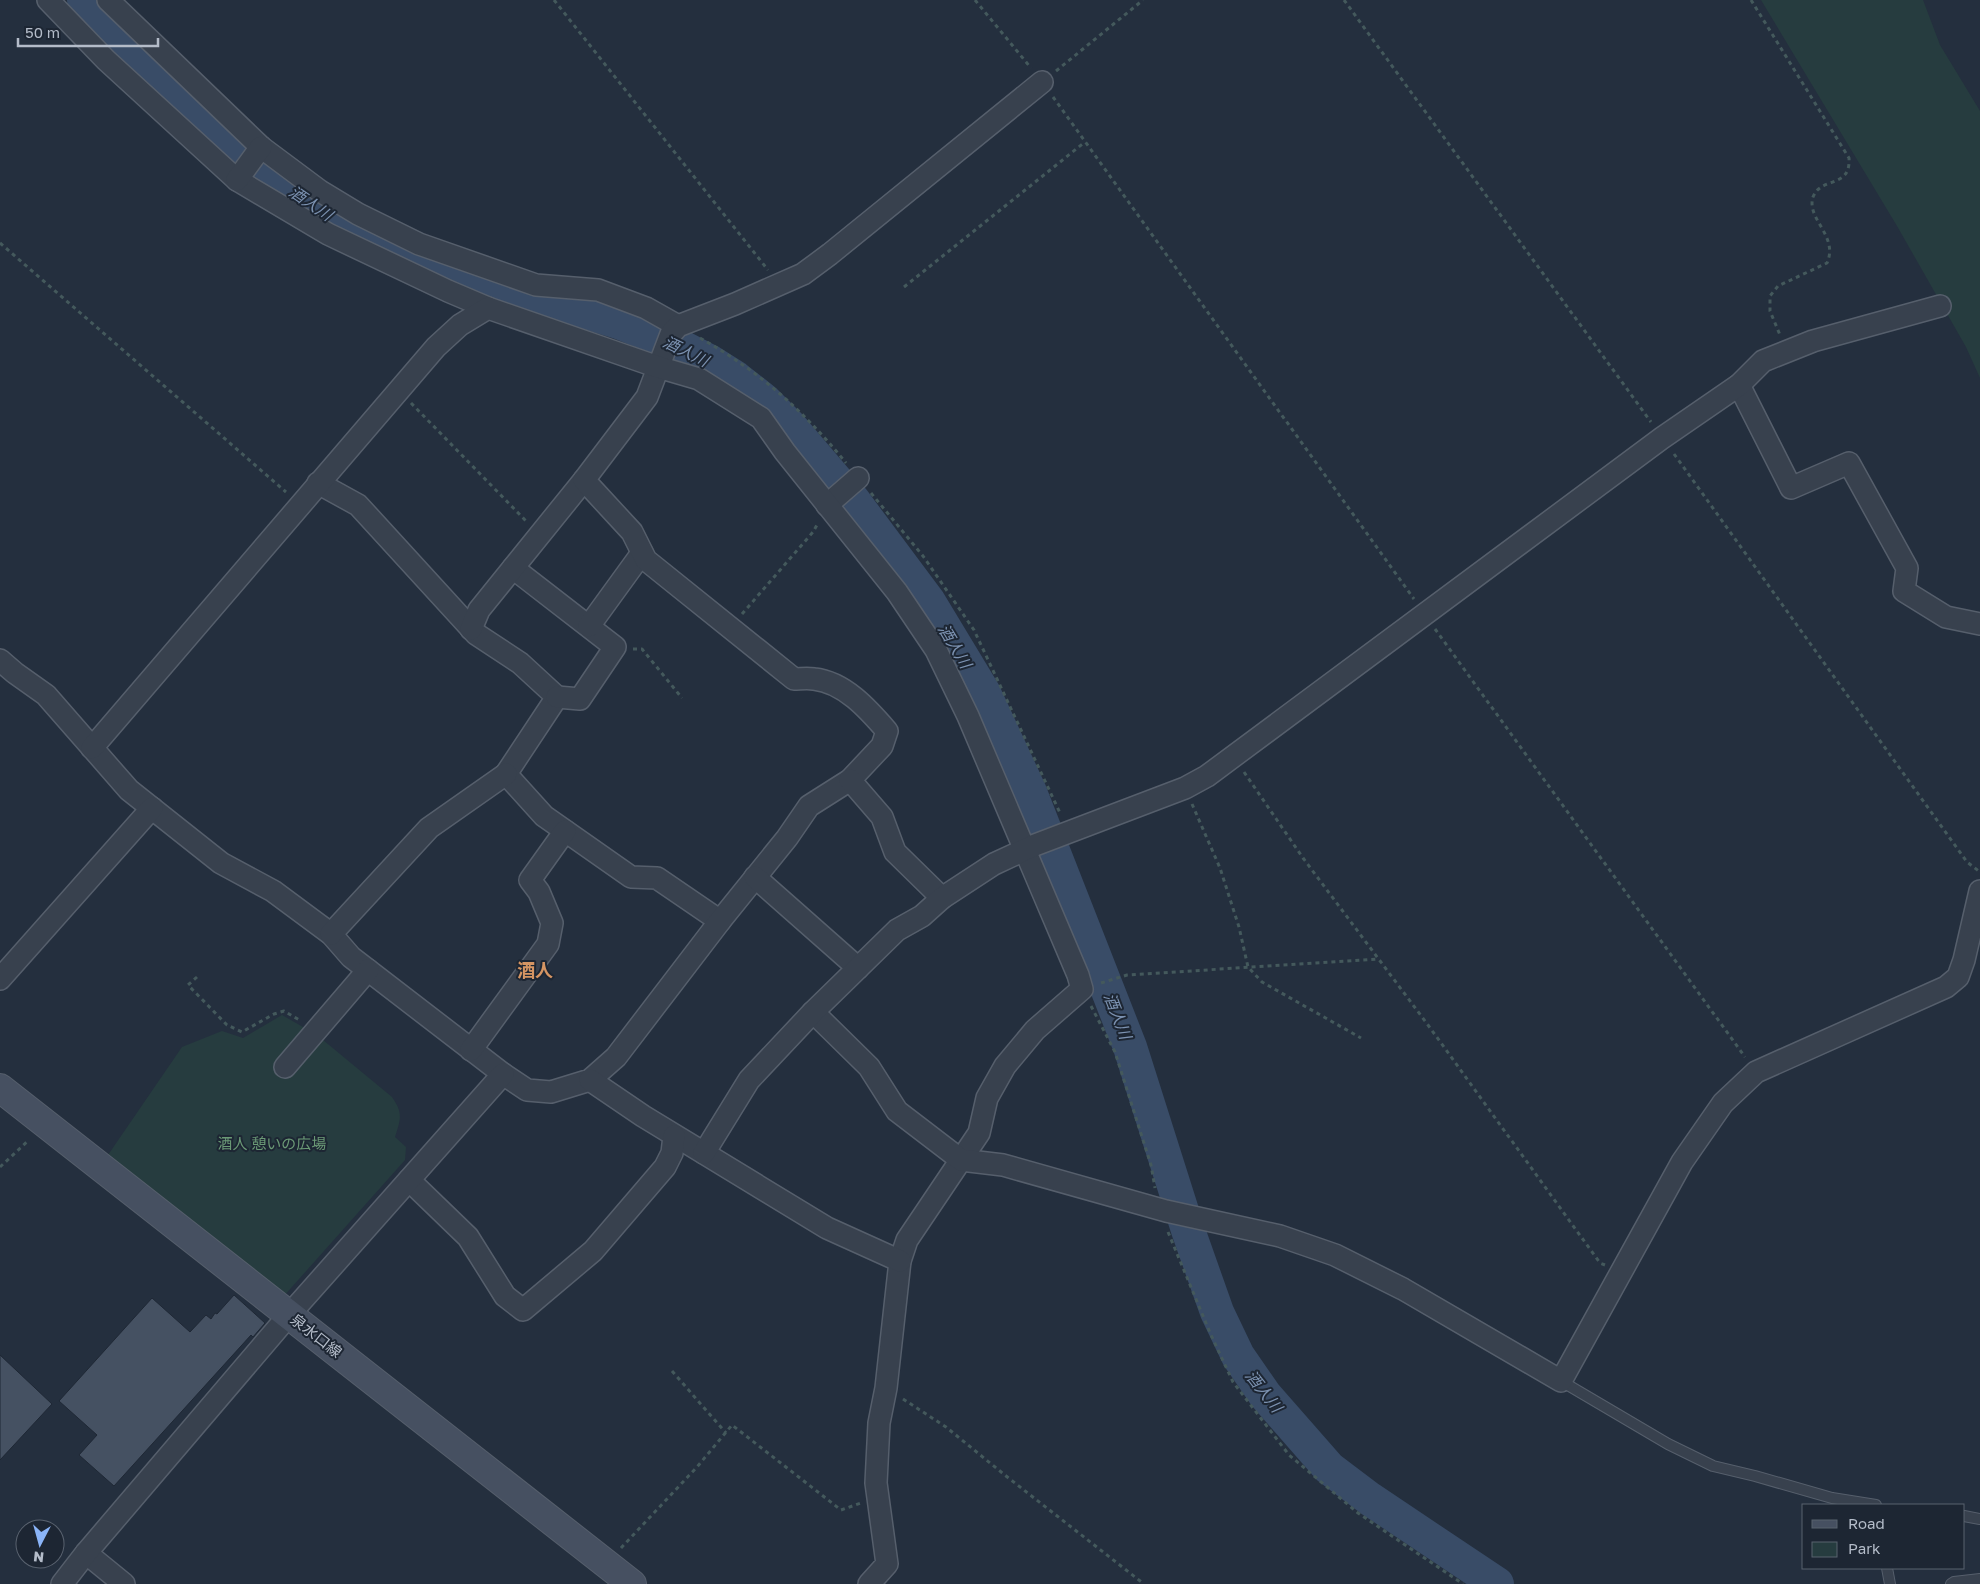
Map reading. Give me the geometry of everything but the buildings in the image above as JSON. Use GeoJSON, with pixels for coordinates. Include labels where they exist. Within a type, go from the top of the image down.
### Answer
{"type":"FeatureCollection","features":[{"type":"Feature","properties":{"kind":"main road","name":"泉水口線"},"geometry":{"type":"LineString","coordinates":[[0,1088],[632,1584]]}},
{"type":"Feature","properties":{"kind":"street"},"geometry":{"type":"LineString","coordinates":[[48,0],[106,60],[237,180],[328,234],[488,308],[658,367],[699,379],[761,418],[785,452],[897,592],[936,650],[968,716],[1078,974],[1082,989],[1035,1030],[1005,1066],[987,1098],[979,1133],[907,1240],[900,1261],[886,1388],[879,1423],[876,1482],[887,1564],[870,1584]]}},
{"type":"Feature","properties":{"kind":"street"},"geometry":{"type":"LineString","coordinates":[[108,0],[261,147],[320,191],[358,214],[419,244],[536,285],[598,290],[646,308],[678,326]]}},
{"type":"Feature","properties":{"kind":"street"},"geometry":{"type":"LineString","coordinates":[[471,629],[480,610],[584,480],[647,397],[671,334],[678,326],[803,274],[1042,82]]}},
{"type":"Feature","properties":{"kind":"street"},"geometry":{"type":"LineString","coordinates":[[237,180],[261,147]]}},
{"type":"Feature","properties":{"kind":"street"},"geometry":{"type":"LineString","coordinates":[[704,1153],[748,1080],[813,1012],[897,930],[922,916],[942,898],[994,864],[1025,849],[1185,788],[1207,776],[1234,758],[1662,438],[1739,384],[1763,361],[1813,341],[1940,306]]}},
{"type":"Feature","properties":{"kind":"street"},"geometry":{"type":"LineString","coordinates":[[92,748],[436,347],[460,325],[488,308]]}},
{"type":"Feature","properties":{"kind":"street"},"geometry":{"type":"LineString","coordinates":[[1739,384],[1791,488],[1849,463],[1906,568],[1904,591],[1946,617],[1980,624]]}},
{"type":"Feature","properties":{"kind":"street"},"geometry":{"type":"LineString","coordinates":[[827,505],[858,478]]}},
{"type":"Feature","properties":{"kind":"street"},"geometry":{"type":"LineString","coordinates":[[0,660],[46,695],[129,790],[220,863],[273,891],[331,934],[350,957],[503,1074],[526,1090],[551,1092],[590,1080],[616,1057],[809,806],[850,780],[882,746],[887,731],[865,706],[837,687],[814,679],[794,679],[646,560],[632,532],[584,480]]}},
{"type":"Feature","properties":{"kind":"street"},"geometry":{"type":"LineString","coordinates":[[318,483],[358,505],[476,634],[520,663],[557,697],[580,698],[615,647],[513,568]]}},
{"type":"Feature","properties":{"kind":"street"},"geometry":{"type":"LineString","coordinates":[[589,626],[642,553]]}},
{"type":"Feature","properties":{"kind":"street"},"geometry":{"type":"LineString","coordinates":[[331,934],[429,828],[506,774],[557,697]]}},
{"type":"Feature","properties":{"kind":"street"},"geometry":{"type":"LineString","coordinates":[[506,774],[544,816],[631,877],[657,878],[720,921]]}},
{"type":"Feature","properties":{"kind":"street"},"geometry":{"type":"LineString","coordinates":[[850,780],[882,817],[895,852],[942,898]]}},
{"type":"Feature","properties":{"kind":"street"},"geometry":{"type":"LineString","coordinates":[[0,979],[152,808]]}},
{"type":"Feature","properties":{"kind":"street"},"geometry":{"type":"LineString","coordinates":[[471,1050],[548,944],[552,923],[539,892],[530,880],[565,831]]}},
{"type":"Feature","properties":{"kind":"street"},"geometry":{"type":"LineString","coordinates":[[756,877],[858,968]]}},
{"type":"Feature","properties":{"kind":"street"},"geometry":{"type":"LineString","coordinates":[[813,1012],[869,1067],[897,1111],[960,1160],[1003,1165],[1158,1209],[1280,1236],[1335,1255],[1402,1289],[1561,1381],[1682,1162],[1723,1104],[1756,1072],[1946,987],[1958,977],[1964,960],[1980,891]]}},
{"type":"Feature","properties":{"kind":"street"},"geometry":{"type":"LineString","coordinates":[[285,1067],[368,970]]}},
{"type":"Feature","properties":{"kind":"street"},"geometry":{"type":"LineString","coordinates":[[62,1584],[86,1552],[289,1315],[503,1074]]}},
{"type":"Feature","properties":{"kind":"street"},"geometry":{"type":"LineString","coordinates":[[590,1080],[674,1136],[827,1228],[900,1261]]}},
{"type":"Feature","properties":{"kind":"street"},"geometry":{"type":"LineString","coordinates":[[409,1180],[468,1237],[505,1296],[523,1310],[593,1251],[665,1166],[672,1153],[674,1136]]}},
{"type":"Feature","properties":{"kind":"street"},"geometry":{"type":"LineString","coordinates":[[86,1552],[124,1584]]}},
{"type":"Feature","properties":{"kind":"lane"},"geometry":{"type":"LineString","coordinates":[[1561,1381],[1668,1444],[1713,1466],[1832,1498],[1872,1504]]}},
{"type":"Feature","properties":{"kind":"lane"},"geometry":{"type":"LineString","coordinates":[[1965,1516],[1980,1519]]}},
{"type":"Feature","properties":{"kind":"lane"},"geometry":{"type":"LineString","coordinates":[[1887,1569],[1890,1584]]}},
{"type":"Feature","properties":{"kind":"lane"},"geometry":{"type":"LineString","coordinates":[[1950,1584],[1980,1580]]}},
{"type":"Feature","properties":{"kind":"path"},"geometry":{"type":"LineString","coordinates":[[554,0],[780,284]]}},
{"type":"Feature","properties":{"kind":"path"},"geometry":{"type":"LineString","coordinates":[[975,0],[1042,82],[1756,1072]]}},
{"type":"Feature","properties":{"kind":"path"},"geometry":{"type":"LineString","coordinates":[[1042,82],[1143,0]]}},
{"type":"Feature","properties":{"kind":"path"},"geometry":{"type":"LineString","coordinates":[[1751,0],[1849,158],[1848,172],[1844,177],[1821,187],[1812,200],[1814,212],[1831,246],[1827,263],[1778,286],[1770,296],[1770,311],[1787,351]]}},
{"type":"Feature","properties":{"kind":"path"},"geometry":{"type":"LineString","coordinates":[[904,287],[1085,142]]}},
{"type":"Feature","properties":{"kind":"path"},"geometry":{"type":"LineString","coordinates":[[0,242],[301,504]]}},
{"type":"Feature","properties":{"kind":"path"},"geometry":{"type":"LineString","coordinates":[[678,326],[729,354],[770,384],[805,416],[923,556],[974,630],[1069,832]]}},
{"type":"Feature","properties":{"kind":"path"},"geometry":{"type":"LineString","coordinates":[[398,390],[540,535]]}},
{"type":"Feature","properties":{"kind":"path"},"geometry":{"type":"LineString","coordinates":[[730,628],[813,532],[827,505]]}},
{"type":"Feature","properties":{"kind":"path"},"geometry":{"type":"LineString","coordinates":[[615,647],[642,649],[682,698]]}},
{"type":"Feature","properties":{"kind":"path"},"geometry":{"type":"LineString","coordinates":[[1234,758],[1303,858],[1379,959],[1600,1263],[1621,1272]]}},
{"type":"Feature","properties":{"kind":"path"},"geometry":{"type":"LineString","coordinates":[[1185,788],[1220,868],[1248,967],[1262,982],[1361,1038]]}},
{"type":"Feature","properties":{"kind":"path"},"geometry":{"type":"LineString","coordinates":[[1379,959],[1127,975],[1082,989],[1115,1052],[1151,1165],[1158,1209],[1233,1382],[1289,1456],[1358,1513],[1463,1584]]}},
{"type":"Feature","properties":{"kind":"path"},"geometry":{"type":"LineString","coordinates":[[197,977],[188,985],[227,1025],[242,1032],[274,1014],[284,1011],[316,1031]]}},
{"type":"Feature","properties":{"kind":"path"},"geometry":{"type":"LineString","coordinates":[[0,1168],[45,1123]]}},
{"type":"Feature","properties":{"kind":"path"},"geometry":{"type":"LineString","coordinates":[[672,1371],[726,1433]]}},
{"type":"Feature","properties":{"kind":"path"},"geometry":{"type":"LineString","coordinates":[[886,1388],[946,1427],[1144,1584]]}},
{"type":"Feature","properties":{"kind":"path"},"geometry":{"type":"LineString","coordinates":[[606,1564],[697,1467],[732,1426],[841,1510],[878,1498]]}},
{"type":"Feature","properties":{"kind":"green space"},"geometry":{"type":"Polygon","coordinates":[[[1761,0],[1923,0],[1940,45],[1980,111],[1980,378],[1966,347],[1897,226],[1761,0]]]}},
{"type":"Feature","properties":{"kind":"green space","name":"酒人 憩いの広場"},"geometry":{"type":"Polygon","coordinates":[[[282,1015],[317,1035],[392,1097],[398,1107],[400,1116],[395,1137],[406,1147],[405,1160],[283,1297],[108,1155],[182,1047],[222,1031],[243,1038],[282,1015]]]}},
{"type":"Feature","properties":{"kind":"waterway","name":"酒人川"},"geometry":{"type":"LineString","coordinates":[[84,0],[217,129],[290,190],[337,220],[387,247],[484,281],[618,322],[684,348],[736,378],[764,400],[790,426],[853,500],[929,602],[984,693],[1030,792],[1130,1047],[1188,1230],[1217,1312],[1238,1356],[1265,1395],[1329,1468],[1370,1499],[1497,1584]]}},
{"type":"Feature","properties":{"kind":"district","name":"酒人"},"geometry":{"type":"Point","coordinates":[535,971]}}]}
